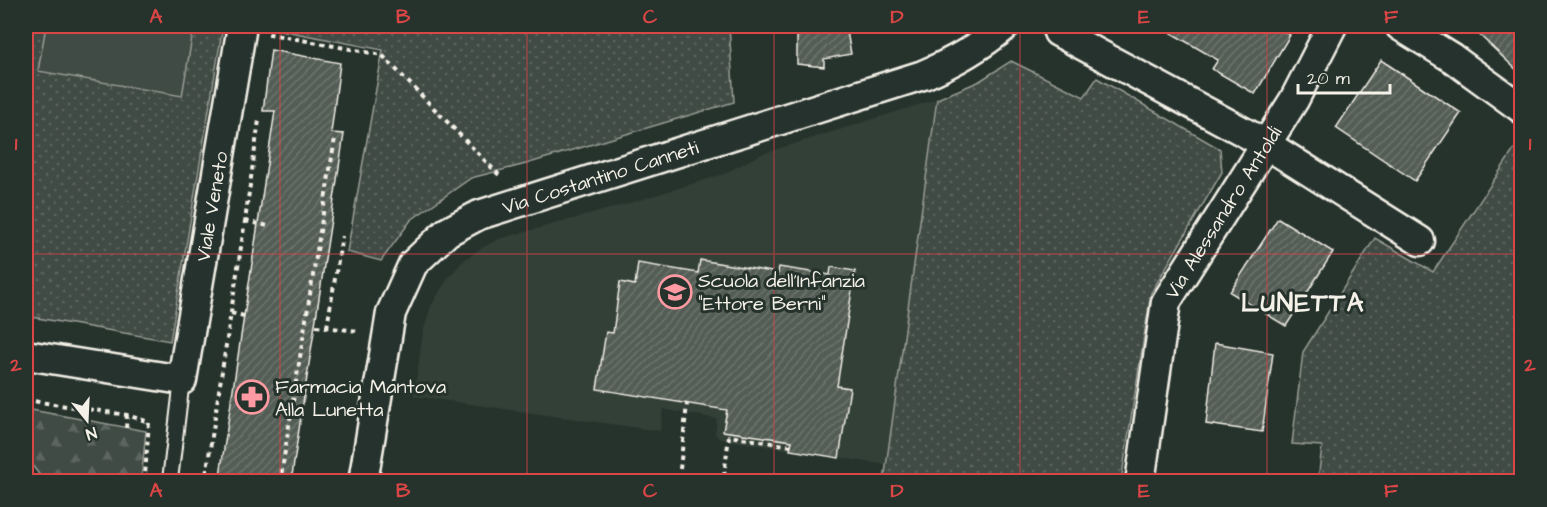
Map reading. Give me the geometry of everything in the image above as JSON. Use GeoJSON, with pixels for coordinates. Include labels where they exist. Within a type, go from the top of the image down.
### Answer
{"type":"FeatureCollection","features":[{"type":"Feature","properties":{"kind":"street","name":"Via Costantino Canneti"},"geometry":{"type":"LineString","coordinates":[[363,482],[391,313],[413,264],[447,232],[479,215],[923,75],[970,53],[1005,26]]}},
{"type":"Feature","properties":{"kind":"street","name":"Via Alessandro Antoldi"},"geometry":{"type":"LineString","coordinates":[[1140,482],[1166,302],[1294,100],[1332,26]]}},
{"type":"Feature","properties":{"kind":"street"},"geometry":{"type":"LineString","coordinates":[[1400,26],[1452,58],[1521,109]]}},
{"type":"Feature","properties":{"kind":"street","name":"Viale Veneto"},"geometry":{"type":"LineString","coordinates":[[182,380],[241,32]]}},
{"type":"Feature","properties":{"kind":"street"},"geometry":{"type":"LineString","coordinates":[[1058,32],[1266,144],[1420,241]]}},
{"type":"Feature","properties":{"kind":"street"},"geometry":{"type":"LineString","coordinates":[[26,355],[182,380]]}},
{"type":"Feature","properties":{"kind":"lane"},"geometry":{"type":"LineString","coordinates":[[170,480],[182,380]]}},
{"type":"Feature","properties":{"kind":"path"},"geometry":{"type":"LineString","coordinates":[[270,36],[270,34],[382,55],[500,176]]}},
{"type":"Feature","properties":{"kind":"path"},"geometry":{"type":"LineString","coordinates":[[280,482],[335,138]]}},
{"type":"Feature","properties":{"kind":"path"},"geometry":{"type":"LineString","coordinates":[[245,221],[268,226]]}},
{"type":"Feature","properties":{"kind":"path"},"geometry":{"type":"LineString","coordinates":[[327,327],[342,236]]}},
{"type":"Feature","properties":{"kind":"path"},"geometry":{"type":"LineString","coordinates":[[231,314],[244,316]]}},
{"type":"Feature","properties":{"kind":"path"},"geometry":{"type":"LineString","coordinates":[[316,326],[362,331]]}},
{"type":"Feature","properties":{"kind":"path"},"geometry":{"type":"LineString","coordinates":[[26,400],[127,415],[149,422],[145,475],[170,480]]}},
{"type":"Feature","properties":{"kind":"path"},"geometry":{"type":"LineString","coordinates":[[680,469],[687,404]]}},
{"type":"Feature","properties":{"kind":"path"},"geometry":{"type":"LineString","coordinates":[[126,428],[127,415]]}},
{"type":"Feature","properties":{"kind":"path"},"geometry":{"type":"LineString","coordinates":[[724,476],[729,436],[791,446]]}},
{"type":"Feature","properties":{"kind":"shaded area","name":"Scuola dell'Infanzia \"Ettore Berni\""},"geometry":{"type":"Polygon","coordinates":[[[937,99],[887,465],[720,439],[715,434],[717,419],[663,409],[660,431],[414,396],[423,333],[431,306],[448,278],[463,261],[478,250],[499,239],[620,206],[724,174],[759,155],[937,99]]]}},
{"type":"Feature","properties":{"kind":"green space"},"geometry":{"type":"Polygon","coordinates":[[[26,26],[223,26],[170,341],[26,316],[26,26]]]}},
{"type":"Feature","properties":{"kind":"green space"},"geometry":{"type":"Polygon","coordinates":[[[46,26],[194,26],[182,96],[38,71],[46,26]]]}},
{"type":"Feature","properties":{"kind":"green space"},"geometry":{"type":"Polygon","coordinates":[[[259,26],[729,26],[734,102],[526,164],[471,178],[411,220],[381,261],[347,252],[383,50],[259,26]]]}},
{"type":"Feature","properties":{"kind":"green space"},"geometry":{"type":"Polygon","coordinates":[[[1011,61],[1084,97],[1097,78],[1220,149],[1222,172],[1151,293],[1121,481],[884,481],[937,99],[978,82],[1011,61]]]}},
{"type":"Feature","properties":{"kind":"green space"},"geometry":{"type":"Polygon","coordinates":[[[1521,139],[1521,481],[1318,481],[1322,446],[1292,444],[1303,352],[1375,238],[1433,272],[1521,139]]]}},
{"type":"Feature","properties":{"kind":"green space"},"geometry":{"type":"Polygon","coordinates":[[[26,409],[146,431],[141,481],[44,481],[32,465],[26,409]]]}},
{"type":"Feature","properties":{"kind":"building"},"geometry":{"type":"Polygon","coordinates":[[[797,26],[846,26],[851,54],[824,59],[824,67],[797,64],[797,26]]]}},
{"type":"Feature","properties":{"kind":"building"},"geometry":{"type":"Polygon","coordinates":[[[1159,26],[1273,26],[1290,35],[1255,94],[1212,69],[1218,60],[1159,26]]]}},
{"type":"Feature","properties":{"kind":"building"},"geometry":{"type":"Polygon","coordinates":[[[1470,26],[1521,26],[1521,74],[1470,26]]]}},
{"type":"Feature","properties":{"kind":"building"},"geometry":{"type":"Polygon","coordinates":[[[271,50],[340,63],[331,133],[344,134],[291,482],[219,482],[275,111],[263,111],[271,50]]]}},
{"type":"Feature","properties":{"kind":"building"},"geometry":{"type":"Polygon","coordinates":[[[1381,60],[1461,113],[1415,181],[1336,128],[1381,60]]]}},
{"type":"Feature","properties":{"kind":"building"},"geometry":{"type":"Polygon","coordinates":[[[1278,218],[1333,252],[1286,326],[1230,292],[1278,218]]]}},
{"type":"Feature","properties":{"kind":"building"},"geometry":{"type":"Polygon","coordinates":[[[700,260],[778,273],[779,267],[830,275],[831,267],[855,271],[837,386],[850,388],[839,458],[790,450],[792,441],[723,431],[727,410],[597,389],[606,332],[613,333],[620,282],[635,285],[638,263],[698,273],[700,260]]]}},
{"type":"Feature","properties":{"kind":"building"},"geometry":{"type":"Polygon","coordinates":[[[1215,343],[1273,353],[1262,432],[1206,424],[1215,343]]]}},
{"type":"Feature","properties":{"kind":"place","name":"Scuola dell'Infanzia \"Ettore Berni\""},"geometry":{"type":"Point","coordinates":[675,292]}},
{"type":"Feature","properties":{"kind":"place","name":"Farmacia Mantova Alla Lunetta"},"geometry":{"type":"Point","coordinates":[252,397]}},
{"type":"Feature","properties":{"kind":"district","name":"LUNETTA"},"geometry":{"type":"Point","coordinates":[1303,302]}}]}
